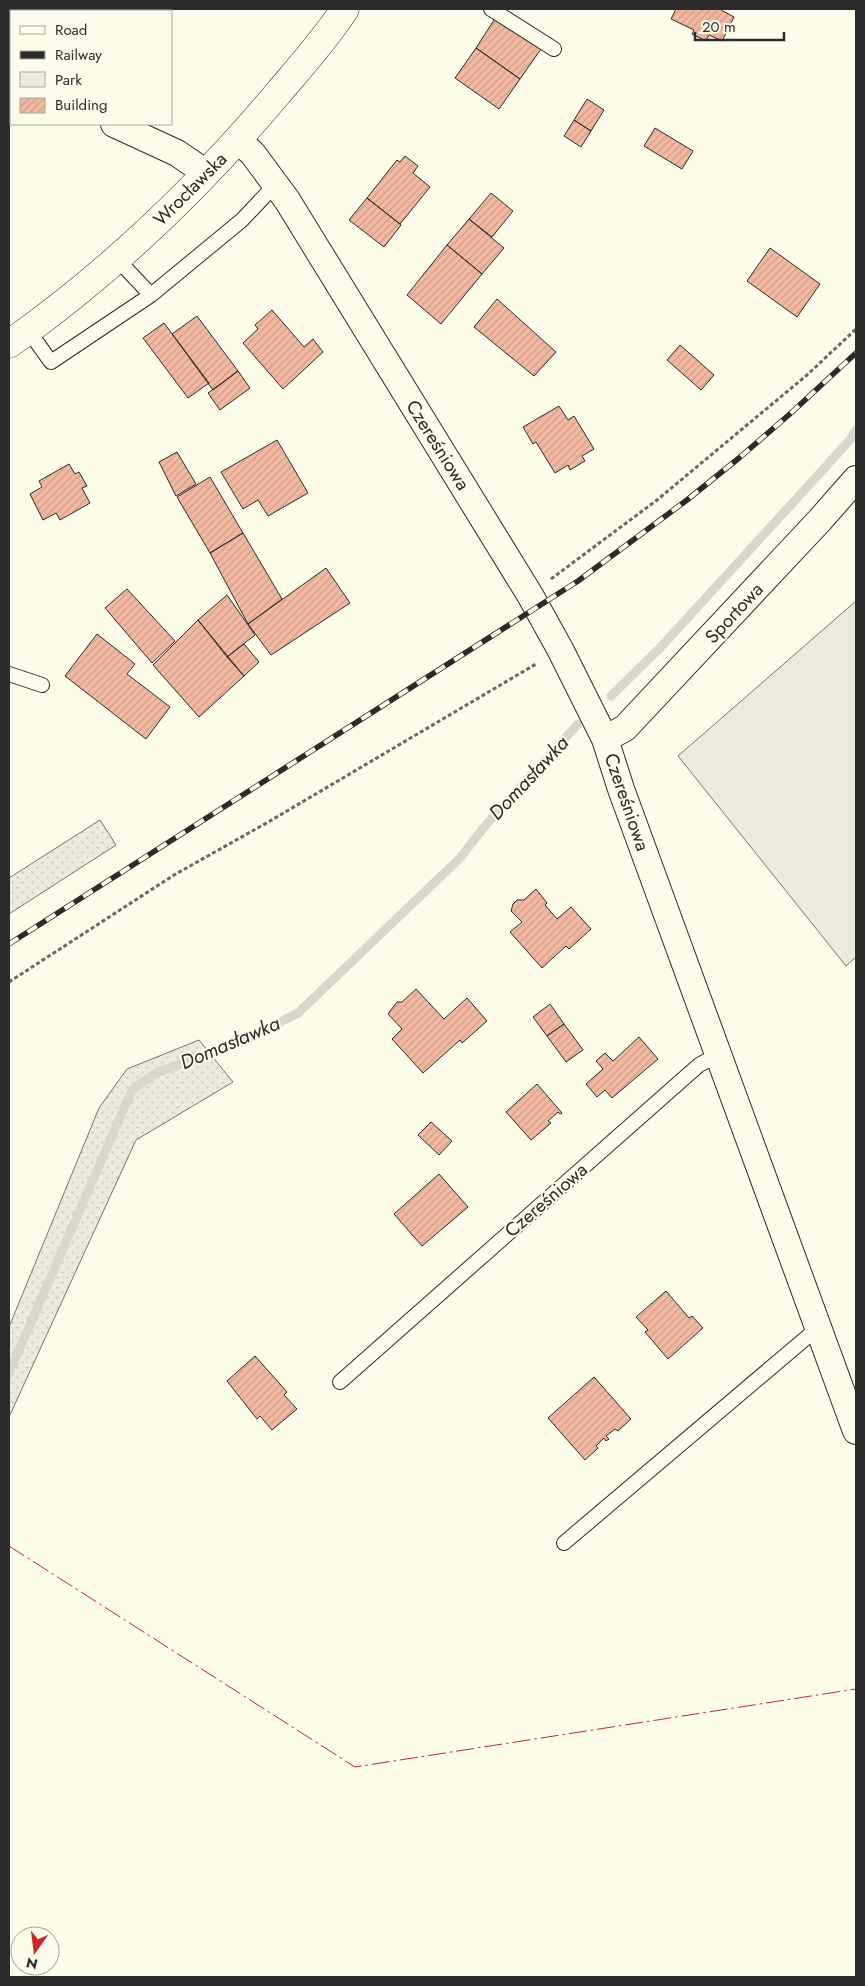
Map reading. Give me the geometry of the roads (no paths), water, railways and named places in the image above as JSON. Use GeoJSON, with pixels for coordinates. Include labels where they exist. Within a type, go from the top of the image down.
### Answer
{"type":"FeatureCollection","features":[{"type":"Feature","properties":{"kind":"main road","name":"Wrocławska"},"geometry":{"type":"LineString","coordinates":[[19,337],[117,259],[169,212],[238,140],[294,75],[345,9]]}},
{"type":"Feature","properties":{"kind":"street"},"geometry":{"type":"LineString","coordinates":[[116,125],[177,153],[206,173]]}},
{"type":"Feature","properties":{"kind":"street","name":"Czereśniowa"},"geometry":{"type":"LineString","coordinates":[[238,140],[253,154],[287,200],[530,594],[560,649],[605,739],[621,789],[719,1054]]}},
{"type":"Feature","properties":{"kind":"street","name":"Sportowa"},"geometry":{"type":"LineString","coordinates":[[605,739],[626,728],[856,479]]}},
{"type":"Feature","properties":{"kind":"street"},"geometry":{"type":"LineString","coordinates":[[719,1054],[856,1431]]}},
{"type":"Feature","properties":{"kind":"lane"},"geometry":{"type":"LineString","coordinates":[[491,9],[554,49]]}},
{"type":"Feature","properties":{"kind":"lane"},"geometry":{"type":"LineString","coordinates":[[19,337],[51,362],[151,295],[242,220],[276,184]]}},
{"type":"Feature","properties":{"kind":"lane"},"geometry":{"type":"LineString","coordinates":[[117,259],[151,295]]}},
{"type":"Feature","properties":{"kind":"lane"},"geometry":{"type":"LineString","coordinates":[[9,674],[42,685]]}},
{"type":"Feature","properties":{"kind":"lane","name":"Czereśniowa"},"geometry":{"type":"LineString","coordinates":[[340,1382],[699,1065],[719,1054]]}},
{"type":"Feature","properties":{"kind":"lane"},"geometry":{"type":"LineString","coordinates":[[564,1543],[819,1327]]}},
{"type":"Feature","properties":{"kind":"waterway","name":"Domasławka"},"geometry":{"type":"LineString","coordinates":[[611,696],[661,647],[850,440],[856,430]]}},
{"type":"Feature","properties":{"kind":"waterway","name":"Domasławka"},"geometry":{"type":"LineString","coordinates":[[9,1373],[132,1090],[156,1073],[241,1042],[298,1013],[459,859],[485,826],[578,724]]}},
{"type":"Feature","properties":{"kind":"railway"},"geometry":{"type":"LineString","coordinates":[[9,944],[578,581],[687,500],[739,458],[856,353]]}}]}
